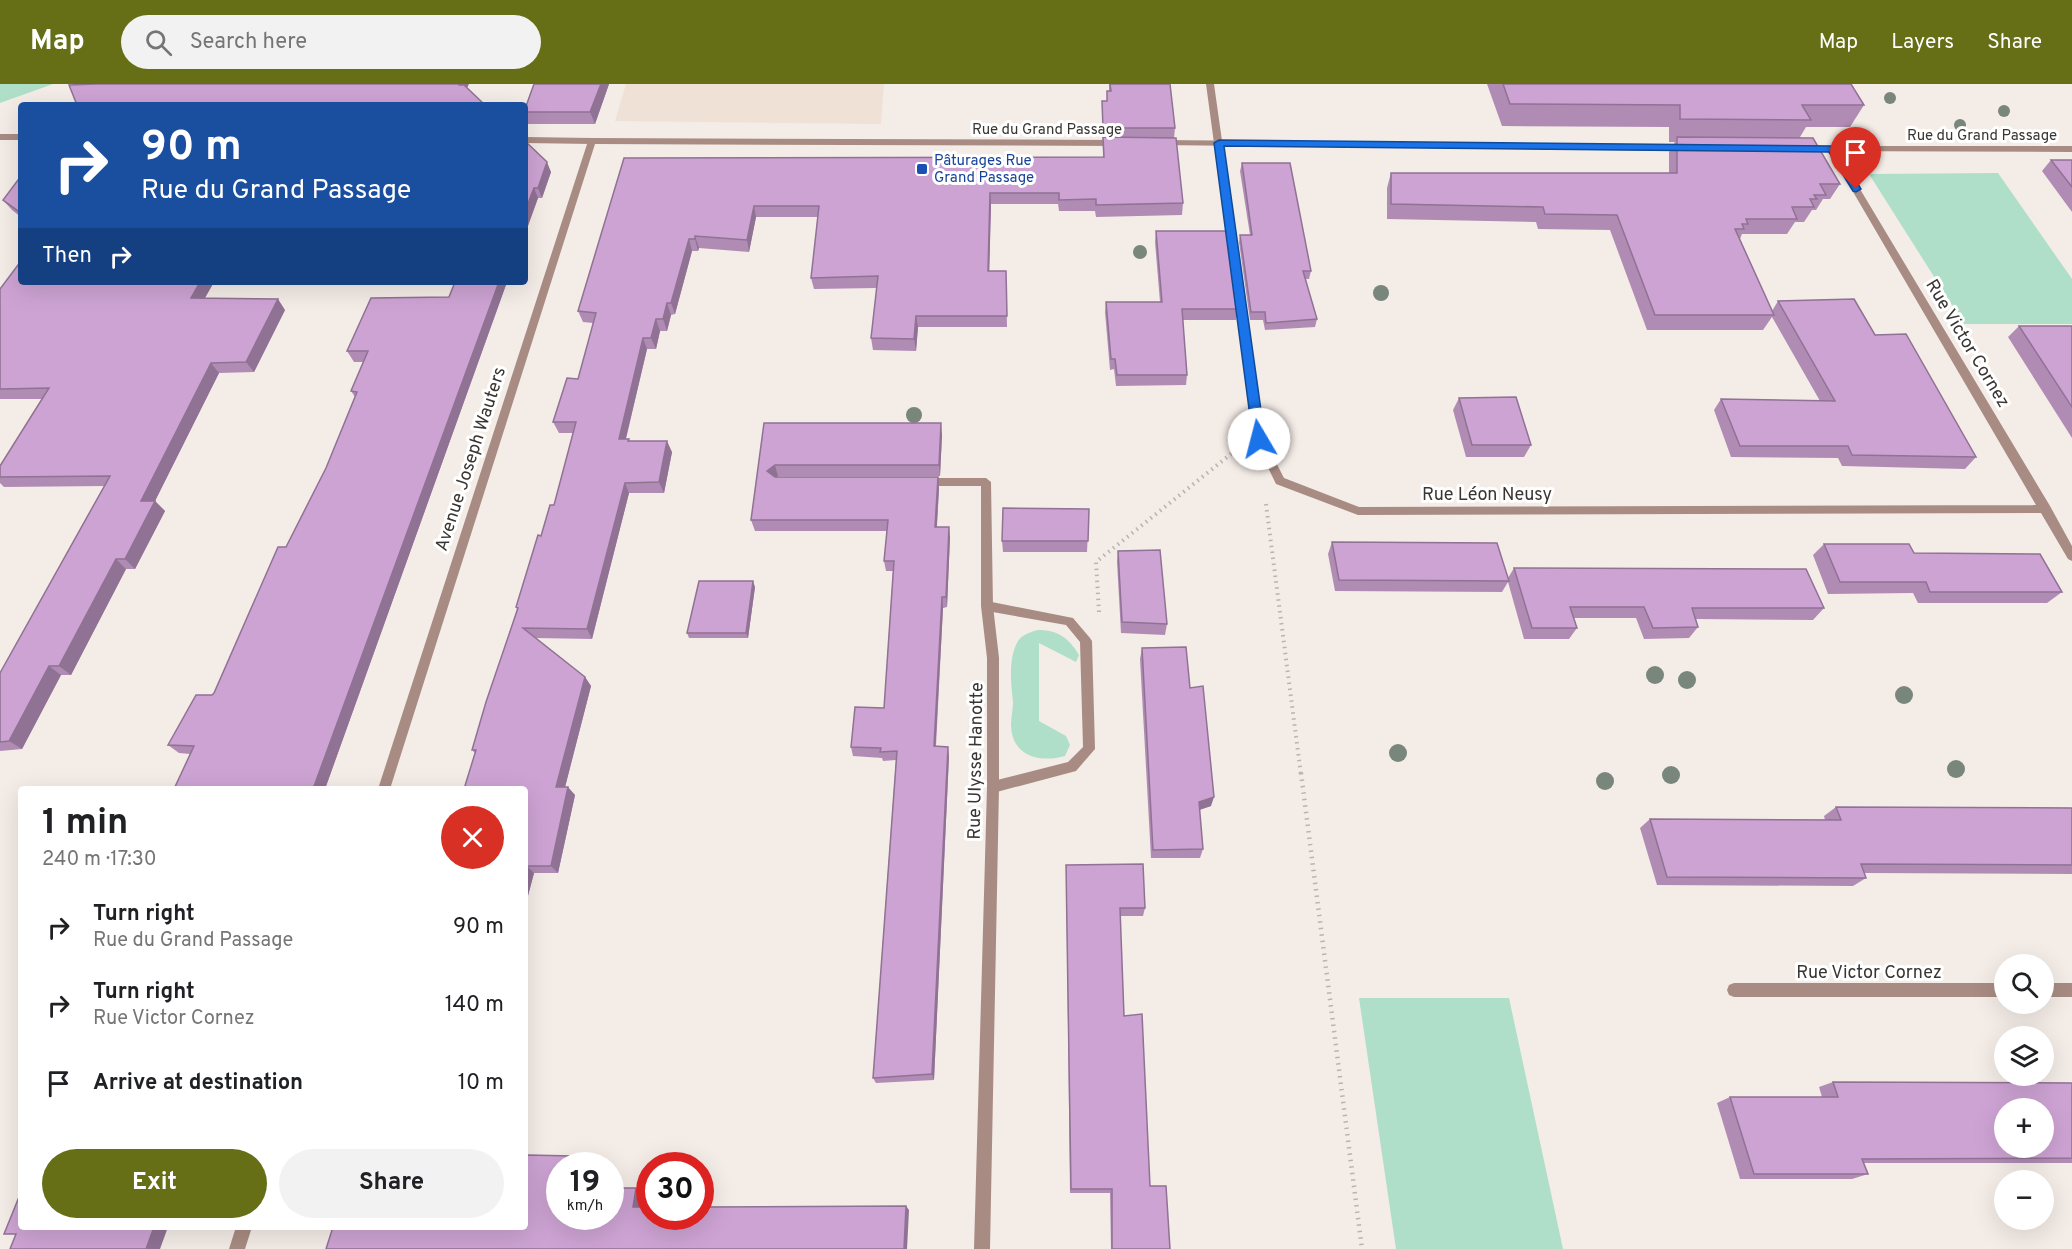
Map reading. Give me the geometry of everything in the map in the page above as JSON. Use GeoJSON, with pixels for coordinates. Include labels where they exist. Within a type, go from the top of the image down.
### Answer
{"type":"FeatureCollection","features":[{"type":"Feature","properties":{"kind":"street"},"geometry":{"type":"LineString","coordinates":[[1210,84],[1259,439],[1280,481]]}},
{"type":"Feature","properties":{"kind":"street"},"geometry":{"type":"LineString","coordinates":[[0,137],[18,137]]}},
{"type":"Feature","properties":{"kind":"street","name":"Rue du Grand Passage"},"geometry":{"type":"LineString","coordinates":[[528,140],[1124,143]]}},
{"type":"Feature","properties":{"kind":"street","name":"Avenue Joseph Wauters"},"geometry":{"type":"LineString","coordinates":[[385,786],[592,141]]}},
{"type":"Feature","properties":{"kind":"street","name":"Rue du Grand Passage"},"geometry":{"type":"LineString","coordinates":[[1148,143],[1692,148]]}},
{"type":"Feature","properties":{"kind":"street","name":"Rue du Grand Passage"},"geometry":{"type":"LineString","coordinates":[[1797,149],[2072,149]]}},
{"type":"Feature","properties":{"kind":"street","name":"Rue Victor Cornez"},"geometry":{"type":"LineString","coordinates":[[1833,149],[2072,556]]}},
{"type":"Feature","properties":{"kind":"street","name":"Rue Léon Neusy"},"geometry":{"type":"LineString","coordinates":[[1280,481],[1358,511],[2046,509]]}},
{"type":"Feature","properties":{"kind":"street","name":"Rue Ulysse Hanotte"},"geometry":{"type":"LineString","coordinates":[[905,482],[986,482],[987,606],[993,658],[993,787],[982,1249]]}},
{"type":"Feature","properties":{"kind":"street"},"geometry":{"type":"LineString","coordinates":[[987,606],[1070,621],[1086,641],[1089,749],[1072,767],[993,787]]}},
{"type":"Feature","properties":{"kind":"street","name":"Rue Victor Cornez"},"geometry":{"type":"LineString","coordinates":[[1734,990],[1994,990]]}},
{"type":"Feature","properties":{"kind":"street"},"geometry":{"type":"LineString","coordinates":[[2054,990],[2072,990]]}},
{"type":"Feature","properties":{"kind":"street"},"geometry":{"type":"LineString","coordinates":[[237,1249],[243,1230]]}},
{"type":"Feature","properties":{"kind":"path"},"geometry":{"type":"LineString","coordinates":[[1086,641],[1100,626],[1096,562],[1237,450],[1259,439]]}},
{"type":"Feature","properties":{"kind":"path"},"geometry":{"type":"LineString","coordinates":[[1280,481],[1265,500],[1362,1249]]}},
{"type":"Feature","properties":{"kind":"shaded area"},"geometry":{"type":"Polygon","coordinates":[[[626,84],[884,84],[881,124],[615,121],[626,84]]]}},
{"type":"Feature","properties":{"kind":"green space"},"geometry":{"type":"Polygon","coordinates":[[[0,84],[53,84],[0,103],[0,84]]]}},
{"type":"Feature","properties":{"kind":"green space"},"geometry":{"type":"Polygon","coordinates":[[[1998,173],[2072,279],[2072,324],[1964,324],[1869,174],[1998,173]]]}},
{"type":"Feature","properties":{"kind":"green space"},"geometry":{"type":"Polygon","coordinates":[[[1038,630],[1062,636],[1079,655],[1076,662],[1039,643],[1039,721],[1066,736],[1070,745],[1065,756],[1056,758],[1037,758],[1022,751],[1016,744],[1011,725],[1013,655],[1020,639],[1038,630]]]}},
{"type":"Feature","properties":{"kind":"green space"},"geometry":{"type":"Polygon","coordinates":[[[1359,998],[1509,998],[1563,1249],[1396,1249],[1359,998]]]}},
{"type":"Feature","properties":{"kind":"building"},"geometry":{"type":"Polygon","coordinates":[[[459,84],[464,85],[482,102],[76,102],[69,85],[459,84]]]}},
{"type":"Feature","properties":{"kind":"building"},"geometry":{"type":"Polygon","coordinates":[[[534,84],[601,84],[590,112],[528,112],[528,102],[534,84]]]}},
{"type":"Feature","properties":{"kind":"building"},"geometry":{"type":"Polygon","coordinates":[[[1110,84],[1170,84],[1175,128],[1103,128],[1102,101],[1107,101],[1107,91],[1111,91],[1110,84]]]}},
{"type":"Feature","properties":{"kind":"building"},"geometry":{"type":"Polygon","coordinates":[[[1503,84],[1851,84],[1864,105],[1802,105],[1811,120],[1680,119],[1680,105],[1510,104],[1503,84]]]}},
{"type":"Feature","properties":{"kind":"building"},"geometry":{"type":"Polygon","coordinates":[[[1103,137],[1176,138],[1183,203],[1096,205],[1096,199],[1059,200],[1059,193],[990,193],[988,271],[1006,271],[1007,316],[916,316],[914,339],[871,338],[878,276],[811,278],[819,206],[754,206],[747,240],[695,236],[695,239],[689,239],[671,303],[667,303],[663,319],[656,319],[651,338],[643,338],[619,439],[667,441],[659,482],[625,483],[587,629],[523,628],[585,677],[556,787],[568,787],[551,866],[528,866],[528,786],[465,786],[476,750],[472,750],[486,702],[518,608],[516,607],[538,535],[541,536],[550,505],[554,505],[576,422],[553,422],[567,378],[578,379],[596,313],[578,311],[624,158],[1104,157],[1103,137]]]}},
{"type":"Feature","properties":{"kind":"building"},"geometry":{"type":"Polygon","coordinates":[[[1677,137],[1813,138],[1840,184],[1820,184],[1826,195],[1814,195],[1817,199],[1810,199],[1814,207],[1792,207],[1797,219],[1746,219],[1748,224],[1742,224],[1744,229],[1735,229],[1774,315],[1655,315],[1617,215],[1545,214],[1543,207],[1391,204],[1391,173],[1677,173],[1677,137]]]}},
{"type":"Feature","properties":{"kind":"building"},"geometry":{"type":"Polygon","coordinates":[[[528,144],[547,162],[538,188],[534,188],[528,203],[528,144]]]}},
{"type":"Feature","properties":{"kind":"building"},"geometry":{"type":"Polygon","coordinates":[[[2051,160],[2072,160],[2072,187],[2051,160]]]}},
{"type":"Feature","properties":{"kind":"building"},"geometry":{"type":"Polygon","coordinates":[[[1242,163],[1290,163],[1311,271],[1303,271],[1317,319],[1266,323],[1265,312],[1251,312],[1240,235],[1252,235],[1242,163]]]}},
{"type":"Feature","properties":{"kind":"building"},"geometry":{"type":"Polygon","coordinates":[[[18,180],[18,211],[3,200],[18,180]]]}},
{"type":"Feature","properties":{"kind":"building"},"geometry":{"type":"Polygon","coordinates":[[[1156,231],[1227,231],[1238,309],[1182,309],[1187,375],[1117,375],[1115,359],[1111,359],[1106,302],[1162,302],[1156,231]]]}},
{"type":"Feature","properties":{"kind":"building"},"geometry":{"type":"Polygon","coordinates":[[[18,265],[18,285],[198,285],[191,298],[278,299],[246,362],[211,363],[141,501],[155,501],[125,559],[116,559],[59,666],[49,666],[9,741],[0,742],[0,673],[110,476],[0,477],[0,466],[49,388],[0,389],[0,289],[18,265]]]}},
{"type":"Feature","properties":{"kind":"building"},"geometry":{"type":"Polygon","coordinates":[[[454,285],[498,285],[314,786],[175,786],[194,746],[168,745],[196,695],[214,693],[278,547],[286,547],[326,468],[357,392],[351,391],[368,351],[347,351],[371,298],[449,297],[454,285]]]}},
{"type":"Feature","properties":{"kind":"building"},"geometry":{"type":"Polygon","coordinates":[[[1854,299],[1875,335],[1906,334],[1976,457],[1852,455],[1848,446],[1740,446],[1721,399],[1835,401],[1778,301],[1854,299]]]}},
{"type":"Feature","properties":{"kind":"building"},"geometry":{"type":"Polygon","coordinates":[[[2019,326],[2072,326],[2072,407],[2019,326]]]}},
{"type":"Feature","properties":{"kind":"building"},"geometry":{"type":"Polygon","coordinates":[[[1516,397],[1531,445],[1472,445],[1459,398],[1516,397]]]}},
{"type":"Feature","properties":{"kind":"building"},"geometry":{"type":"Polygon","coordinates":[[[764,423],[941,423],[939,465],[775,465],[767,471],[775,477],[938,477],[935,527],[949,527],[946,597],[942,597],[934,746],[948,747],[932,1074],[873,1078],[897,751],[880,752],[881,748],[851,747],[855,707],[884,708],[894,561],[884,561],[888,520],[751,520],[764,423]]]}},
{"type":"Feature","properties":{"kind":"building"},"geometry":{"type":"Polygon","coordinates":[[[1003,508],[1089,509],[1088,541],[1002,541],[1003,508]]]}},
{"type":"Feature","properties":{"kind":"building"},"geometry":{"type":"Polygon","coordinates":[[[1332,542],[1497,543],[1509,581],[1339,580],[1332,542]]]}},
{"type":"Feature","properties":{"kind":"building"},"geometry":{"type":"Polygon","coordinates":[[[1824,544],[1909,544],[1914,553],[2040,554],[2062,592],[1930,592],[1926,582],[1840,582],[1824,544]]]}},
{"type":"Feature","properties":{"kind":"building"},"geometry":{"type":"Polygon","coordinates":[[[1160,550],[1167,624],[1122,622],[1118,551],[1160,550]]]}},
{"type":"Feature","properties":{"kind":"building"},"geometry":{"type":"Polygon","coordinates":[[[1514,568],[1806,569],[1824,608],[1692,608],[1698,627],[1653,628],[1644,607],[1570,607],[1577,628],[1532,628],[1514,568]]]}},
{"type":"Feature","properties":{"kind":"building"},"geometry":{"type":"Polygon","coordinates":[[[699,581],[753,581],[746,633],[687,633],[699,581]]]}},
{"type":"Feature","properties":{"kind":"building"},"geometry":{"type":"Polygon","coordinates":[[[1186,647],[1190,688],[1203,686],[1214,797],[1199,802],[1203,849],[1153,850],[1142,648],[1186,647]]]}},
{"type":"Feature","properties":{"kind":"building"},"geometry":{"type":"Polygon","coordinates":[[[1836,807],[2072,808],[2072,865],[1861,864],[1866,878],[1667,877],[1650,819],[1841,820],[1836,807]]]}},
{"type":"Feature","properties":{"kind":"building"},"geometry":{"type":"Polygon","coordinates":[[[1143,864],[1145,908],[1120,908],[1124,1016],[1142,1014],[1150,1186],[1166,1186],[1170,1249],[1112,1249],[1112,1189],[1071,1189],[1066,865],[1143,864]]]}},
{"type":"Feature","properties":{"kind":"building"},"geometry":{"type":"Polygon","coordinates":[[[1833,1082],[1994,1083],[1994,1086],[2054,1086],[2054,1083],[2072,1083],[2072,1158],[1862,1159],[1868,1174],[1754,1174],[1730,1097],[1838,1097],[1833,1082]]]}},
{"type":"Feature","properties":{"kind":"building"},"geometry":{"type":"Polygon","coordinates":[[[528,1155],[546,1155],[546,1230],[624,1230],[624,1188],[636,1188],[633,1207],[636,1207],[636,1230],[714,1230],[714,1207],[906,1206],[904,1249],[326,1249],[332,1230],[528,1230],[528,1155]]]}},
{"type":"Feature","properties":{"kind":"building"},"geometry":{"type":"Polygon","coordinates":[[[18,1199],[18,1230],[153,1230],[146,1249],[10,1249],[16,1234],[4,1234],[18,1199]]]}},
{"type":"Feature","properties":{"kind":"place","name":"Pâturages Rue Grand Passage"},"geometry":{"type":"Point","coordinates":[922,169]}},
{"type":"Feature","properties":{"kind":"route"},"geometry":{"type":"LineString","coordinates":[[1259,439],[1219,143],[1833,149],[1856,189]]}}]}
